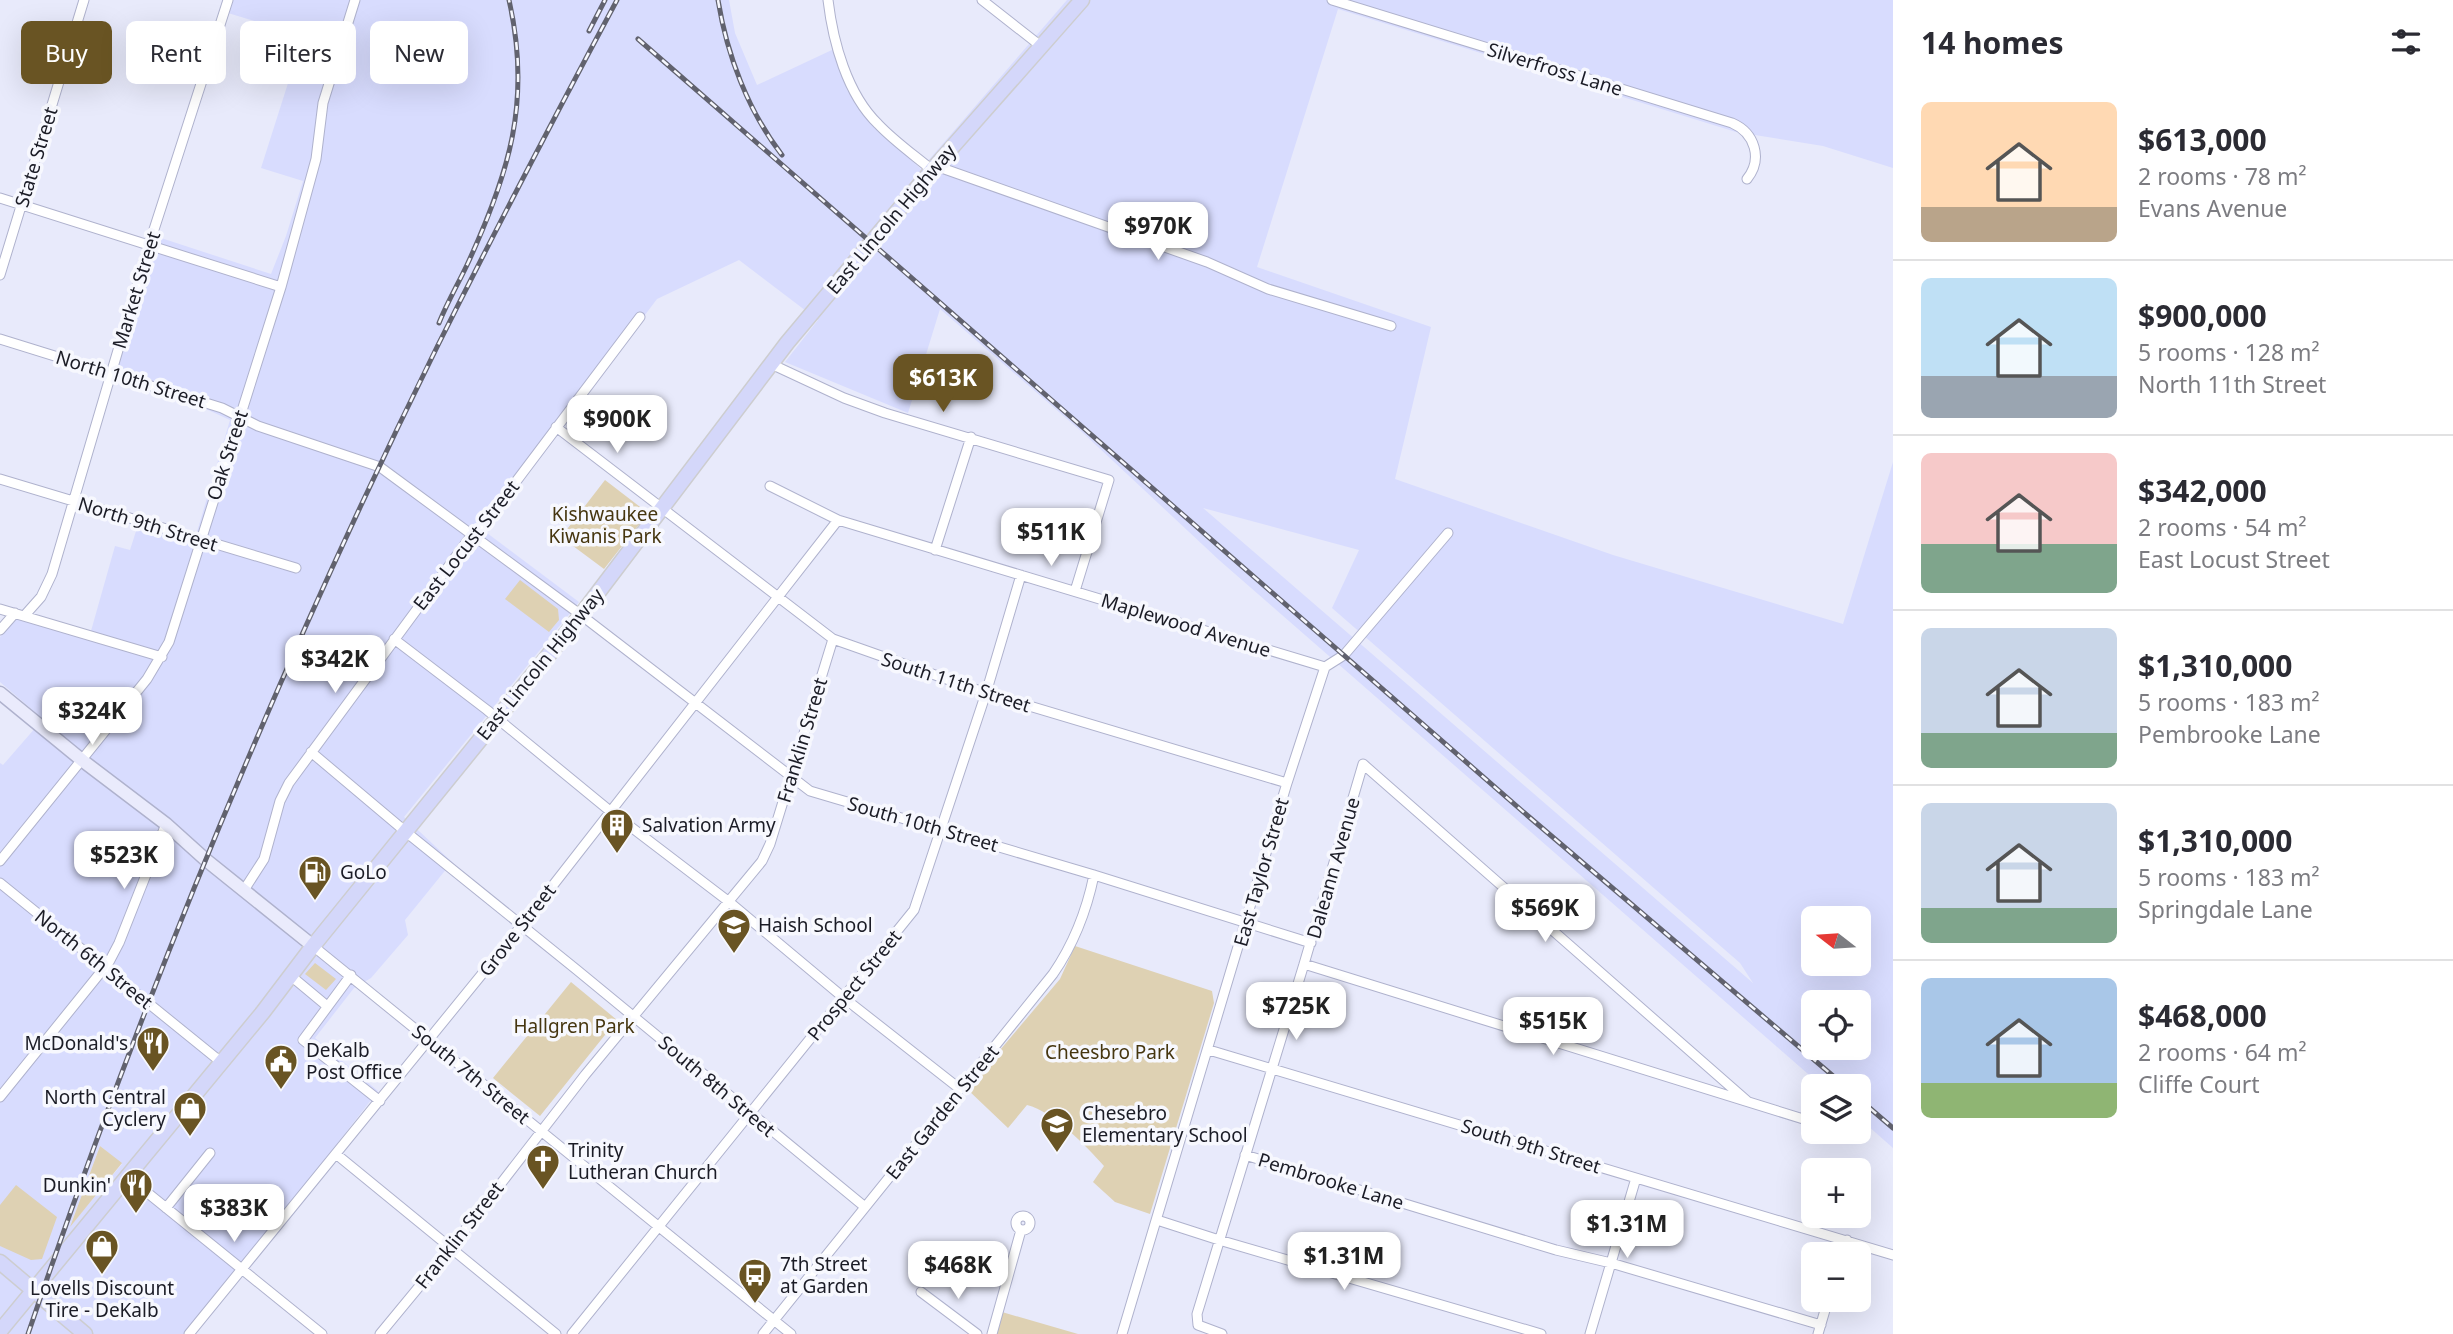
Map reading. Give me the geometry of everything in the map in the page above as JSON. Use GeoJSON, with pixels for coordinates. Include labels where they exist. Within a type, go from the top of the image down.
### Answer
{"type":"FeatureCollection","features":[{"type":"Feature","properties":{"kind":"main road","name":"East Lincoln Highway"},"geometry":{"type":"LineString","coordinates":[[0,1331],[128,1177],[581,615],[771,364],[934,168],[1082,0]]}},
{"type":"Feature","properties":{"kind":"main road"},"geometry":{"type":"LineString","coordinates":[[0,1262],[85,1334]]}},
{"type":"Feature","properties":{"kind":"street","name":"State Street"},"geometry":{"type":"LineString","coordinates":[[0,275],[84,0]]}},
{"type":"Feature","properties":{"kind":"street","name":"Market Street"},"geometry":{"type":"LineString","coordinates":[[0,630],[41,597],[46,589],[149,245],[228,0]]}},
{"type":"Feature","properties":{"kind":"street","name":"Oak Street"},"geometry":{"type":"LineString","coordinates":[[0,861],[83,761],[162,657],[169,642],[281,287],[316,159],[323,103],[355,0]]}},
{"type":"Feature","properties":{"kind":"street"},"geometry":{"type":"LineString","coordinates":[[828,0],[838,46],[856,95],[878,125],[934,168],[1207,262],[1268,289],[1391,326]]}},
{"type":"Feature","properties":{"kind":"street"},"geometry":{"type":"LineString","coordinates":[[982,0],[1042,47]]}},
{"type":"Feature","properties":{"kind":"street","name":"Silverfross Lane"},"geometry":{"type":"LineString","coordinates":[[1332,0],[1732,123],[1753,143],[1756,161],[1747,179]]}},
{"type":"Feature","properties":{"kind":"street"},"geometry":{"type":"LineString","coordinates":[[0,198],[281,287]]}},
{"type":"Feature","properties":{"kind":"street","name":"East Locust Street"},"geometry":{"type":"LineString","coordinates":[[244,891],[264,859],[285,789],[468,540],[475,536],[640,317]]}},
{"type":"Feature","properties":{"kind":"street","name":"North 10th Street"},"geometry":{"type":"LineString","coordinates":[[0,339],[222,408],[258,426],[380,467],[581,615]]}},
{"type":"Feature","properties":{"kind":"street"},"geometry":{"type":"LineString","coordinates":[[771,364],[844,398],[885,413],[1109,480],[1075,591]]}},
{"type":"Feature","properties":{"kind":"street","name":"South 11th Street"},"geometry":{"type":"LineString","coordinates":[[556,427],[833,639],[986,693],[1287,783]]}},
{"type":"Feature","properties":{"kind":"street"},"geometry":{"type":"LineString","coordinates":[[935,550],[971,437]]}},
{"type":"Feature","properties":{"kind":"street","name":"North 9th Street"},"geometry":{"type":"LineString","coordinates":[[0,478],[296,568]]}},
{"type":"Feature","properties":{"kind":"street","name":"Maplewood Avenue"},"geometry":{"type":"LineString","coordinates":[[770,486],[838,520],[1325,667]]}},
{"type":"Feature","properties":{"kind":"street","name":"Grove Street"},"geometry":{"type":"LineString","coordinates":[[189,1334],[522,925],[838,520]]}},
{"type":"Feature","properties":{"kind":"street"},"geometry":{"type":"LineString","coordinates":[[1325,667],[1344,655],[1448,533]]}},
{"type":"Feature","properties":{"kind":"street","name":"Prospect Street"},"geometry":{"type":"LineString","coordinates":[[572,1334],[914,910],[986,693],[1021,575]]}},
{"type":"Feature","properties":{"kind":"street"},"geometry":{"type":"LineString","coordinates":[[0,609],[162,657]]}},
{"type":"Feature","properties":{"kind":"street","name":"South 10th Street"},"geometry":{"type":"LineString","coordinates":[[581,615],[810,790],[1311,943]]}},
{"type":"Feature","properties":{"kind":"street"},"geometry":{"type":"LineString","coordinates":[[394,639],[497,718],[610,811],[729,901],[844,998],[960,1089]]}},
{"type":"Feature","properties":{"kind":"street","name":"Franklin Street"},"geometry":{"type":"LineString","coordinates":[[380,1334],[767,853],[833,639]]}},
{"type":"Feature","properties":{"kind":"street","name":"East Taylor Street"},"geometry":{"type":"LineString","coordinates":[[1122,1334],[1287,783],[1325,667]]}},
{"type":"Feature","properties":{"kind":"street"},"geometry":{"type":"LineString","coordinates":[[0,693],[166,824],[313,946]]}},
{"type":"Feature","properties":{"kind":"street","name":"South 8th Street"},"geometry":{"type":"LineString","coordinates":[[311,752],[865,1207]]}},
{"type":"Feature","properties":{"kind":"street","name":"Daleann Avenue"},"geometry":{"type":"LineString","coordinates":[[1222,1334],[1198,1325],[1196,1314],[1273,1069],[1363,764],[1747,1101]]}},
{"type":"Feature","properties":{"kind":"street"},"geometry":{"type":"LineString","coordinates":[[0,1097],[104,969],[119,943],[166,824]]}},
{"type":"Feature","properties":{"kind":"street","name":"East Garden Street"},"geometry":{"type":"LineString","coordinates":[[763,1334],[1043,988],[1067,953],[1094,875]]}},
{"type":"Feature","properties":{"kind":"street","name":"North 6th Street"},"geometry":{"type":"LineString","coordinates":[[0,883],[221,1062]]}},
{"type":"Feature","properties":{"kind":"street","name":"South 7th Street"},"geometry":{"type":"LineString","coordinates":[[313,946],[791,1334]]}},
{"type":"Feature","properties":{"kind":"street"},"geometry":{"type":"LineString","coordinates":[[1304,964],[1801,1118]]}},
{"type":"Feature","properties":{"kind":"street"},"geometry":{"type":"LineString","coordinates":[[351,975],[303,1040],[380,1101]]}},
{"type":"Feature","properties":{"kind":"street"},"geometry":{"type":"LineString","coordinates":[[291,976],[327,1006]]}},
{"type":"Feature","properties":{"kind":"street","name":"South 9th Street"},"geometry":{"type":"LineString","coordinates":[[1209,1050],[1893,1255]]}},
{"type":"Feature","properties":{"kind":"street"},"geometry":{"type":"LineString","coordinates":[[166,1208],[210,1153]]}},
{"type":"Feature","properties":{"kind":"street"},"geometry":{"type":"LineString","coordinates":[[336,1154],[556,1334]]}},
{"type":"Feature","properties":{"kind":"street","name":"Pembrooke Lane"},"geometry":{"type":"LineString","coordinates":[[1245,1155],[1556,1250],[1611,1263],[1819,1329]]}},
{"type":"Feature","properties":{"kind":"street"},"geometry":{"type":"LineString","coordinates":[[128,1177],[322,1334]]}},
{"type":"Feature","properties":{"kind":"street"},"geometry":{"type":"LineString","coordinates":[[1590,1334],[1636,1178]]}},
{"type":"Feature","properties":{"kind":"street"},"geometry":{"type":"LineString","coordinates":[[1157,1220],[1219,1241],[1541,1334]]}},
{"type":"Feature","properties":{"kind":"street"},"geometry":{"type":"LineString","coordinates":[[992,1334],[1021,1230]]}},
{"type":"Feature","properties":{"kind":"street"},"geometry":{"type":"LineString","coordinates":[[920,1292],[977,1334]]}},
{"type":"Feature","properties":{"kind":"street"},"geometry":{"type":"LineString","coordinates":[[1819,1329],[1824,1312]]}},
{"type":"Feature","properties":{"kind":"shaded area"},"geometry":{"type":"Polygon","coordinates":[[[232,0],[729,0],[735,33],[757,85],[834,49],[847,90],[874,126],[921,169],[1067,0],[1893,0],[1893,168],[1823,146],[1736,132],[1338,9],[1257,267],[1431,327],[1395,479],[1613,555],[1843,624],[1893,462],[1893,1148],[1871,1129],[1871,1074],[1808,1074],[1219,560],[1082,432],[940,309],[908,413],[785,362],[818,320],[739,260],[657,299],[483,530],[579,602],[404,817],[452,862],[405,920],[408,935],[371,978],[354,988],[315,1038],[378,1091],[253,1252],[194,1334],[0,1334],[0,763],[3,765],[43,719],[0,682],[0,637],[18,618],[89,638],[115,546],[130,550],[138,525],[194,542],[230,420],[195,404],[114,380],[158,237],[271,274],[303,181],[261,168],[288,84],[356,84],[356,21],[254,21],[228,13],[232,0]],[[1203,508],[1753,983],[1740,963],[1332,608],[1359,550],[1203,508]],[[100,1146],[71,1225],[122,1164],[100,1146]]]}},
{"type":"Feature","properties":{"kind":"green space","name":"Kishwaukee Kiwanis Park"},"geometry":{"type":"Polygon","coordinates":[[[605,480],[648,513],[604,569],[561,537],[605,480]]]}},
{"type":"Feature","properties":{"kind":"green space"},"geometry":{"type":"Polygon","coordinates":[[[520,580],[558,609],[559,620],[549,632],[505,599],[520,580]]]}},
{"type":"Feature","properties":{"kind":"green space","name":"Cheesbro Park"},"geometry":{"type":"Polygon","coordinates":[[[1075,946],[1212,991],[1214,1003],[1150,1214],[1115,1202],[1093,1182],[1104,1166],[1069,1131],[1048,1115],[1027,1105],[1008,1128],[967,1089],[1060,979],[1075,946]]]}},
{"type":"Feature","properties":{"kind":"green space"},"geometry":{"type":"Polygon","coordinates":[[[315,963],[336,979],[326,990],[305,974],[315,963]]]}},
{"type":"Feature","properties":{"kind":"green space","name":"Hallgren Park"},"geometry":{"type":"Polygon","coordinates":[[[571,982],[617,1020],[540,1116],[493,1078],[571,982]]]}},
{"type":"Feature","properties":{"kind":"green space"},"geometry":{"type":"Polygon","coordinates":[[[100,1146],[122,1163],[70,1227],[100,1146]]]}},
{"type":"Feature","properties":{"kind":"green space"},"geometry":{"type":"Polygon","coordinates":[[[16,1185],[57,1217],[42,1259],[31,1260],[0,1246],[0,1205],[16,1185]]]}},
{"type":"Feature","properties":{"kind":"green space"},"geometry":{"type":"Polygon","coordinates":[[[1002,1312],[1078,1334],[995,1334],[1002,1312]]]}},
{"type":"Feature","properties":{"kind":"railway"},"geometry":{"type":"LineString","coordinates":[[439,323],[495,199],[512,136],[518,71],[516,37],[509,0]]}},
{"type":"Feature","properties":{"kind":"railway"},"geometry":{"type":"LineString","coordinates":[[589,31],[605,0]]}},
{"type":"Feature","properties":{"kind":"railway"},"geometry":{"type":"LineString","coordinates":[[28,1334],[118,1082],[269,709],[323,587],[438,345],[617,0]]}},
{"type":"Feature","properties":{"kind":"railway"},"geometry":{"type":"LineString","coordinates":[[718,0],[727,41],[741,82],[759,120],[782,155]]}},
{"type":"Feature","properties":{"kind":"railway"},"geometry":{"type":"LineString","coordinates":[[638,39],[1528,816],[1831,1074]]}},
{"type":"Feature","properties":{"kind":"railway"},"geometry":{"type":"LineString","coordinates":[[1871,1109],[1893,1128]]}},
{"type":"Feature","properties":{"kind":"place","name":"Salvation Army"},"geometry":{"type":"Point","coordinates":[617,855]}},
{"type":"Feature","properties":{"kind":"place","name":"GoLo"},"geometry":{"type":"Point","coordinates":[315,902]}},
{"type":"Feature","properties":{"kind":"place","name":"Haish School"},"geometry":{"type":"Point","coordinates":[734,955]}},
{"type":"Feature","properties":{"kind":"place","name":"McDonald's"},"geometry":{"type":"Point","coordinates":[153,1073]}},
{"type":"Feature","properties":{"kind":"place","name":"DeKalb Post Office"},"geometry":{"type":"Point","coordinates":[281,1091]}},
{"type":"Feature","properties":{"kind":"place","name":"North Central Cyclery"},"geometry":{"type":"Point","coordinates":[190,1138]}},
{"type":"Feature","properties":{"kind":"place","name":"Chesebro Elementary School"},"geometry":{"type":"Point","coordinates":[1057,1154]}},
{"type":"Feature","properties":{"kind":"place","name":"Trinity Lutheran Church"},"geometry":{"type":"Point","coordinates":[543,1191]}},
{"type":"Feature","properties":{"kind":"place","name":"Dunkin'"},"geometry":{"type":"Point","coordinates":[136,1215]}},
{"type":"Feature","properties":{"kind":"place","name":"Lovells Discount Tire - DeKalb"},"geometry":{"type":"Point","coordinates":[102,1276]}},
{"type":"Feature","properties":{"kind":"place","name":"7th Street at Garden"},"geometry":{"type":"Point","coordinates":[755,1305]}}]}
